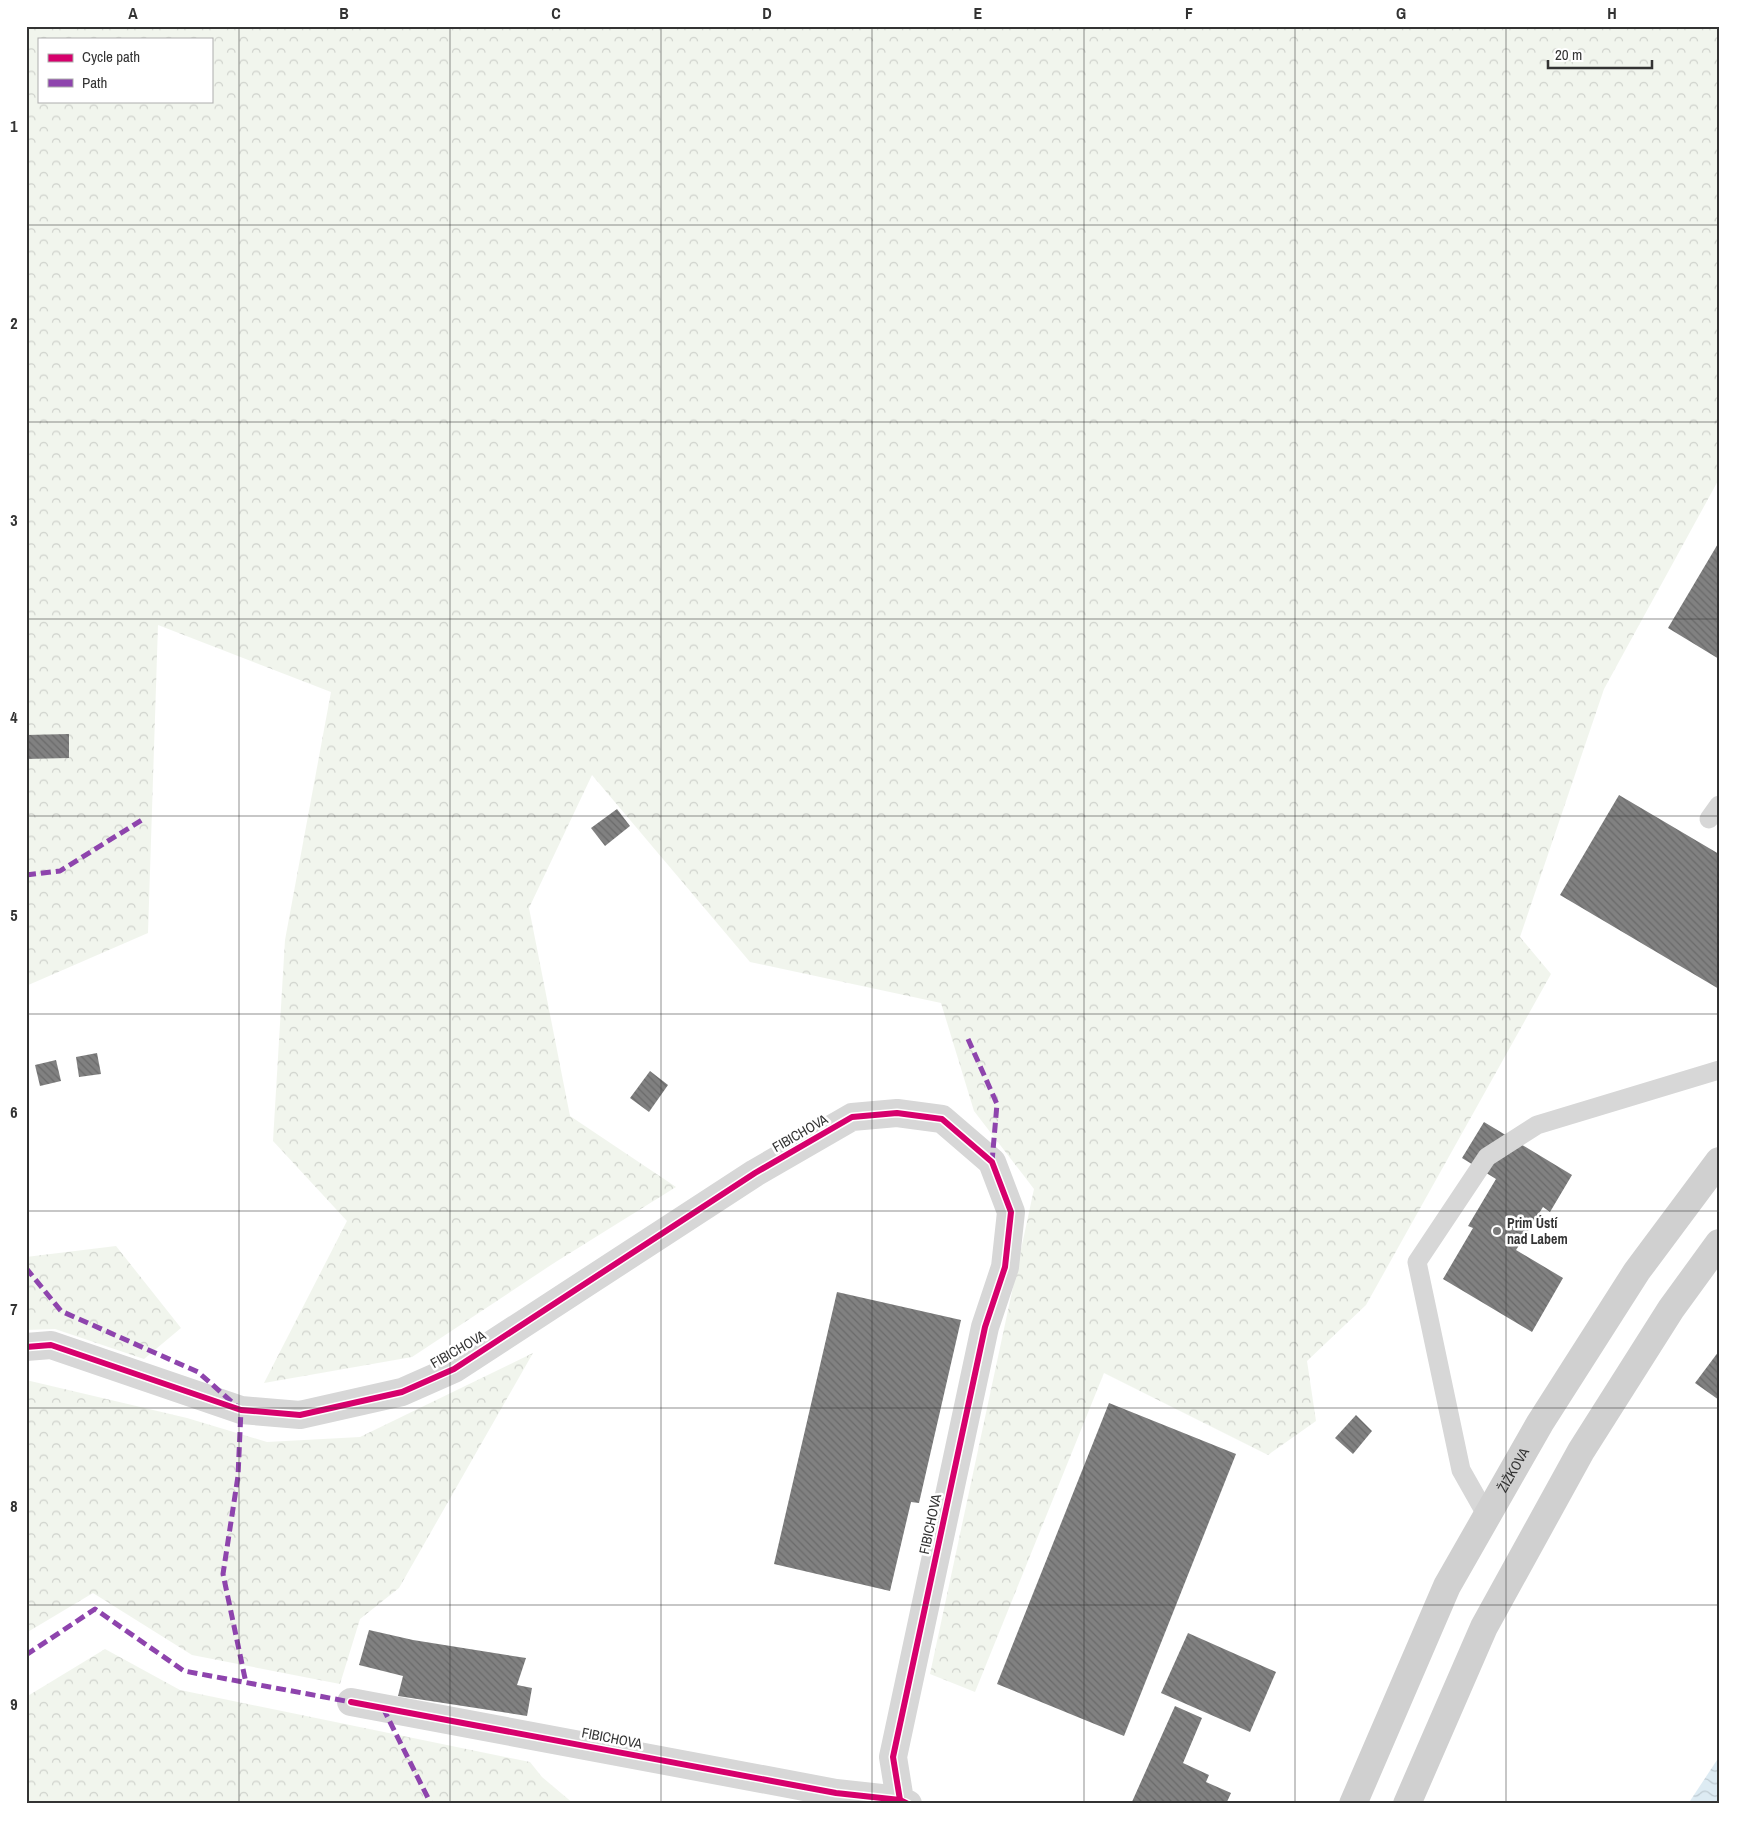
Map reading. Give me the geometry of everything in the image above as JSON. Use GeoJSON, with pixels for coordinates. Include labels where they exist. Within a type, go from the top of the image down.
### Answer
{"type":"FeatureCollection","features":[{"type":"Feature","properties":{"kind":"main road","name":"ŽIŽKOVA"},"geometry":{"type":"LineString","coordinates":[[1353,1804],[1447,1586],[1540,1423],[1637,1271],[1719,1161]]}},
{"type":"Feature","properties":{"kind":"main road"},"geometry":{"type":"LineString","coordinates":[[1408,1804],[1484,1627],[1581,1451],[1671,1309],[1719,1243]]}},
{"type":"Feature","properties":{"kind":"street","name":"FIBICHOVA"},"geometry":{"type":"LineString","coordinates":[[26,1347],[51,1346],[241,1410],[300,1415],[402,1392],[454,1369],[755,1173],[852,1117],[897,1113],[942,1119],[992,1162],[1011,1212],[1005,1267],[985,1327],[893,1757],[904,1802],[836,1793],[351,1702]]}},
{"type":"Feature","properties":{"kind":"lane"},"geometry":{"type":"LineString","coordinates":[[1487,1516],[1461,1470],[1417,1262],[1487,1157],[1537,1125],[1719,1070]]}},
{"type":"Feature","properties":{"kind":"green space"},"geometry":{"type":"Polygon","coordinates":[[[26,26],[1719,26],[1719,479],[1604,689],[1520,937],[1551,974],[1366,1305],[1307,1361],[1316,1421],[1268,1455],[1104,1373],[975,1692],[930,1674],[1034,1189],[974,1111],[941,1003],[750,962],[592,775],[529,908],[570,1116],[676,1187],[554,1263],[412,1357],[264,1383],[347,1221],[273,1141],[285,940],[331,692],[158,625],[148,933],[26,986],[26,26]]]}},
{"type":"Feature","properties":{"kind":"green space"},"geometry":{"type":"Polygon","coordinates":[[[116,1246],[181,1328],[144,1359],[55,1329],[26,1330],[26,1257],[116,1246]]]}},
{"type":"Feature","properties":{"kind":"green space"},"geometry":{"type":"Polygon","coordinates":[[[533,1353],[399,1588],[360,1619],[340,1684],[192,1655],[93,1593],[26,1633],[26,1380],[187,1418],[267,1442],[360,1437],[533,1353]]]}},
{"type":"Feature","properties":{"kind":"green space"},"geometry":{"type":"Polygon","coordinates":[[[105,1649],[180,1690],[530,1762],[542,1777],[574,1804],[26,1804],[26,1697],[105,1649]]]}},
{"type":"Feature","properties":{"kind":"water"},"geometry":{"type":"Polygon","coordinates":[[[1719,1757],[1719,1804],[1688,1804],[1719,1757]]]}},
{"type":"Feature","properties":{"kind":"building"},"geometry":{"type":"Polygon","coordinates":[[[1719,542],[1719,659],[1668,628],[1719,542]]]}},
{"type":"Feature","properties":{"kind":"building"},"geometry":{"type":"Polygon","coordinates":[[[69,734],[69,758],[26,759],[26,735],[69,734]]]}},
{"type":"Feature","properties":{"kind":"building"},"geometry":{"type":"Polygon","coordinates":[[[1619,795],[1719,854],[1719,989],[1560,895],[1619,795]]]}},
{"type":"Feature","properties":{"kind":"building"},"geometry":{"type":"Polygon","coordinates":[[[617,809],[630,826],[605,846],[591,828],[617,809]]]}},
{"type":"Feature","properties":{"kind":"building"},"geometry":{"type":"Polygon","coordinates":[[[97,1053],[101,1074],[79,1077],[76,1057],[97,1053]]]}},
{"type":"Feature","properties":{"kind":"building"},"geometry":{"type":"Polygon","coordinates":[[[56,1060],[61,1081],[40,1086],[35,1065],[56,1060]]]}},
{"type":"Feature","properties":{"kind":"building"},"geometry":{"type":"Polygon","coordinates":[[[650,1071],[668,1085],[649,1112],[630,1098],[650,1071]]]}},
{"type":"Feature","properties":{"kind":"building"},"geometry":{"type":"Polygon","coordinates":[[[1484,1122],[1572,1175],[1550,1212],[1543,1207],[1516,1250],[1563,1278],[1532,1332],[1443,1279],[1473,1228],[1468,1226],[1496,1179],[1462,1158],[1484,1122]]]}},
{"type":"Feature","properties":{"kind":"building"},"geometry":{"type":"Polygon","coordinates":[[[837,1292],[961,1320],[919,1503],[911,1502],[890,1591],[774,1564],[837,1292]]]}},
{"type":"Feature","properties":{"kind":"building"},"geometry":{"type":"Polygon","coordinates":[[[1719,1351],[1719,1400],[1695,1383],[1719,1351]]]}},
{"type":"Feature","properties":{"kind":"building"},"geometry":{"type":"Polygon","coordinates":[[[1109,1403],[1236,1454],[1124,1736],[997,1684],[1109,1403]]]}},
{"type":"Feature","properties":{"kind":"building"},"geometry":{"type":"Polygon","coordinates":[[[1356,1415],[1372,1431],[1353,1454],[1335,1438],[1356,1415]]]}},
{"type":"Feature","properties":{"kind":"building"},"geometry":{"type":"Polygon","coordinates":[[[369,1630],[413,1640],[526,1658],[517,1685],[532,1688],[527,1716],[398,1696],[403,1676],[359,1665],[369,1630]]]}},
{"type":"Feature","properties":{"kind":"building"},"geometry":{"type":"Polygon","coordinates":[[[1188,1633],[1276,1672],[1250,1732],[1161,1693],[1188,1633]]]}},
{"type":"Feature","properties":{"kind":"building"},"geometry":{"type":"Polygon","coordinates":[[[1175,1706],[1202,1718],[1183,1763],[1209,1775],[1206,1782],[1231,1793],[1226,1804],[1131,1804],[1175,1706]]]}},
{"type":"Feature","properties":{"kind":"marked path"},"geometry":{"type":"LineString","coordinates":[[26,875],[60,871],[145,818]]}},
{"type":"Feature","properties":{"kind":"marked path"},"geometry":{"type":"LineString","coordinates":[[968,1039],[997,1104],[992,1162]]}},
{"type":"Feature","properties":{"kind":"marked path"},"geometry":{"type":"LineString","coordinates":[[26,1268],[61,1311],[198,1372],[241,1410],[238,1476],[223,1574],[246,1683]]}},
{"type":"Feature","properties":{"kind":"marked path"},"geometry":{"type":"LineString","coordinates":[[26,1655],[95,1609],[184,1671],[351,1702]]}},
{"type":"Feature","properties":{"kind":"marked path"},"geometry":{"type":"LineString","coordinates":[[383,1708],[431,1804]]}},
{"type":"Feature","properties":{"kind":"cycle path"},"geometry":{"type":"LineString","coordinates":[[26,1347],[51,1345],[241,1410],[300,1415],[402,1392],[454,1369],[755,1173],[852,1117],[897,1113],[942,1119],[992,1162],[1011,1212],[1005,1267],[985,1327],[893,1757],[900,1800],[908,1804]]}},
{"type":"Feature","properties":{"kind":"cycle path"},"geometry":{"type":"LineString","coordinates":[[351,1702],[836,1793],[900,1800]]}},
{"type":"Feature","properties":{"kind":"place","name":"Prim Ústí nad Labem"},"geometry":{"type":"Point","coordinates":[1497,1231]}}]}
